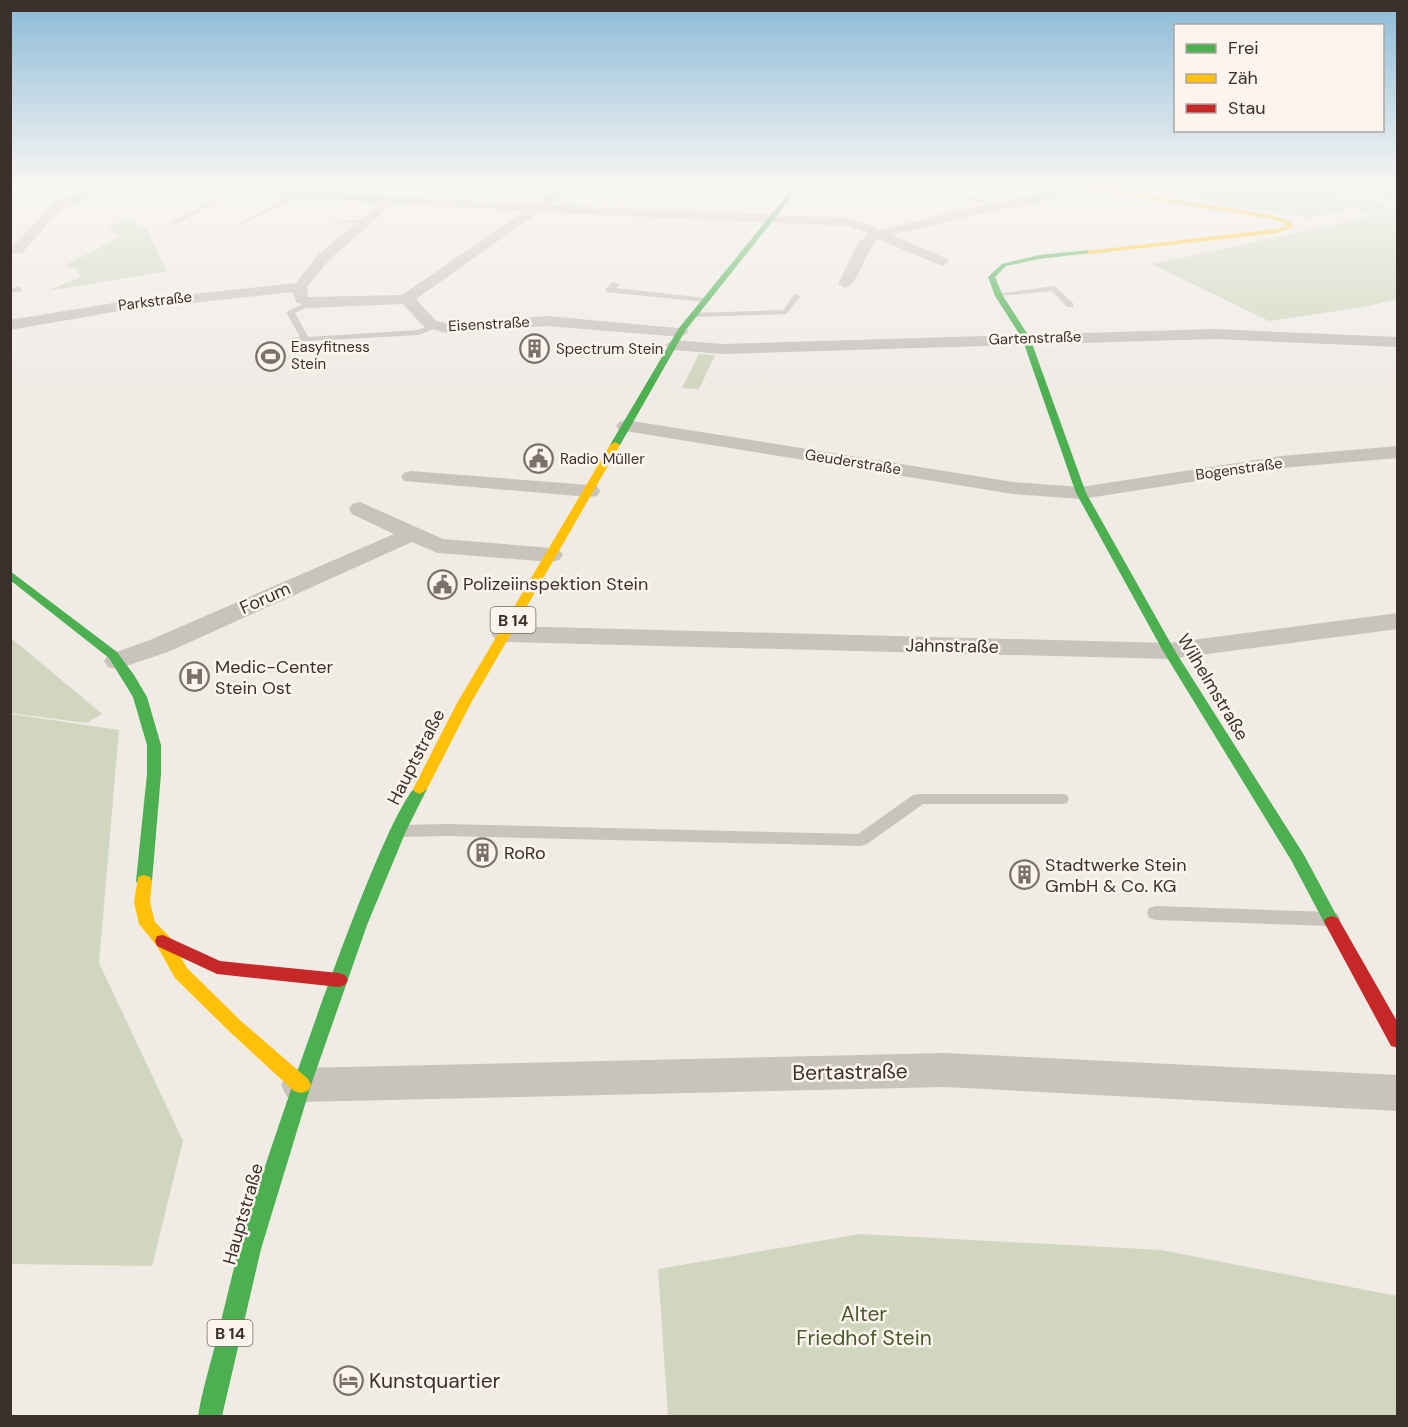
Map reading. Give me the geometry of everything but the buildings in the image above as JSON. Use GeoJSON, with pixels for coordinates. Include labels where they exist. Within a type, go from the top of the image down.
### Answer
{"type":"FeatureCollection","features":[{"type":"Feature","properties":{"kind":"street"},"geometry":{"type":"LineString","coordinates":[[331,251],[300,287],[302,299],[309,303],[406,299],[475,251]]}},
{"type":"Feature","properties":{"kind":"street","name":"Hauptstraße"},"geometry":{"type":"LineString","coordinates":[[210,1416],[250,1249],[301,1085],[339,980],[398,831],[464,703],[677,339],[693,315],[746,251]]}},
{"type":"Feature","properties":{"kind":"street"},"geometry":{"type":"LineString","coordinates":[[845,284],[861,251]]}},
{"type":"Feature","properties":{"kind":"street"},"geometry":{"type":"LineString","coordinates":[[917,251],[942,262]]}},
{"type":"Feature","properties":{"kind":"street"},"geometry":{"type":"LineString","coordinates":[[999,294],[991,277],[1004,265],[1039,257],[1098,251]]}},
{"type":"Feature","properties":{"kind":"street","name":"Parkstraße"},"geometry":{"type":"LineString","coordinates":[[10,325],[83,310],[165,299],[300,287]]}},
{"type":"Feature","properties":{"kind":"street","name":"Wilhelmstraße"},"geometry":{"type":"LineString","coordinates":[[999,294],[1026,338],[1081,493],[1169,651],[1298,859],[1398,1041]]}},
{"type":"Feature","properties":{"kind":"street","name":"Eisenstraße"},"geometry":{"type":"LineString","coordinates":[[406,299],[413,303],[430,324],[446,328],[547,321],[677,339]]}},
{"type":"Feature","properties":{"kind":"street","name":"Gartenstraße"},"geometry":{"type":"LineString","coordinates":[[677,339],[723,349],[1214,334],[1398,342]]}},
{"type":"Feature","properties":{"kind":"street","name":"Geuderstraße"},"geometry":{"type":"LineString","coordinates":[[626,426],[1013,488],[1081,493]]}},
{"type":"Feature","properties":{"kind":"street","name":"Bogenstraße"},"geometry":{"type":"LineString","coordinates":[[1081,493],[1281,462],[1398,452]]}},
{"type":"Feature","properties":{"kind":"street"},"geometry":{"type":"LineString","coordinates":[[411,477],[588,491]]}},
{"type":"Feature","properties":{"kind":"street"},"geometry":{"type":"LineString","coordinates":[[360,509],[438,546],[551,555]]}},
{"type":"Feature","properties":{"kind":"street","name":"Forum"},"geometry":{"type":"LineString","coordinates":[[117,661],[159,645],[412,534]]}},
{"type":"Feature","properties":{"kind":"street"},"geometry":{"type":"LineString","coordinates":[[10,574],[95,639],[117,661],[140,697],[154,745],[154,774],[142,902],[147,924],[163,941],[181,973],[236,1027],[301,1085]]}},
{"type":"Feature","properties":{"kind":"street","name":"Jahnstraße"},"geometry":{"type":"LineString","coordinates":[[504,634],[1169,651],[1398,621]]}},
{"type":"Feature","properties":{"kind":"street"},"geometry":{"type":"LineString","coordinates":[[163,941],[217,967],[339,980]]}},
{"type":"Feature","properties":{"kind":"street","name":"Bertastraße"},"geometry":{"type":"LineString","coordinates":[[301,1085],[945,1070],[1398,1093]]}},
{"type":"Feature","properties":{"kind":"lane"},"geometry":{"type":"LineString","coordinates":[[616,284],[609,290],[705,300]]}},
{"type":"Feature","properties":{"kind":"lane"},"geometry":{"type":"LineString","coordinates":[[999,294],[1054,288],[1070,305]]}},
{"type":"Feature","properties":{"kind":"lane"},"geometry":{"type":"LineString","coordinates":[[693,315],[786,312],[796,296]]}},
{"type":"Feature","properties":{"kind":"lane"},"geometry":{"type":"LineString","coordinates":[[305,339],[290,312],[309,303]]}},
{"type":"Feature","properties":{"kind":"lane"},"geometry":{"type":"LineString","coordinates":[[295,340],[419,332],[437,326]]}},
{"type":"Feature","properties":{"kind":"lane"},"geometry":{"type":"LineString","coordinates":[[398,831],[448,830],[861,840],[919,799],[1061,799]]}},
{"type":"Feature","properties":{"kind":"lane"},"geometry":{"type":"LineString","coordinates":[[1156,913],[1331,919]]}},
{"type":"Feature","properties":{"kind":"green space"},"geometry":{"type":"Polygon","coordinates":[[[93,251],[157,251],[167,271],[47,291],[80,277],[77,269],[64,266],[93,251]]]}},
{"type":"Feature","properties":{"kind":"green space"},"geometry":{"type":"Polygon","coordinates":[[[1214,251],[1397,251],[1397,299],[1364,307],[1269,321],[1152,264],[1214,251]]]}},
{"type":"Feature","properties":{"kind":"green space"},"geometry":{"type":"Polygon","coordinates":[[[699,354],[715,355],[699,389],[682,388],[699,354]]]}},
{"type":"Feature","properties":{"kind":"green space"},"geometry":{"type":"Polygon","coordinates":[[[11,638],[102,714],[86,723],[11,713],[11,638]]]}},
{"type":"Feature","properties":{"kind":"green space"},"geometry":{"type":"Polygon","coordinates":[[[11,714],[119,730],[99,963],[183,1141],[152,1266],[11,1264],[11,714]]]}},
{"type":"Feature","properties":{"kind":"green space","name":"Alter Friedhof Stein"},"geometry":{"type":"Polygon","coordinates":[[[860,1234],[1161,1250],[1397,1296],[1397,1416],[668,1416],[658,1269],[860,1234]]]}},
{"type":"Feature","properties":{"kind":"traffic: fast"},"geometry":{"type":"LineString","coordinates":[[615,445],[682,330],[745,251]]}},
{"type":"Feature","properties":{"kind":"traffic: fast"},"geometry":{"type":"LineString","coordinates":[[1089,252],[1039,257],[1004,265],[991,277],[999,296],[1026,338],[1081,493],[1169,651],[1298,859],[1332,922]]}},
{"type":"Feature","properties":{"kind":"traffic: fast"},"geometry":{"type":"LineString","coordinates":[[10,574],[113,655],[128,675],[140,697],[154,745],[154,774],[144,881]]}},
{"type":"Feature","properties":{"kind":"traffic: fast"},"geometry":{"type":"LineString","coordinates":[[210,1416],[250,1249],[301,1085],[359,925],[398,831],[420,789]]}},
{"type":"Feature","properties":{"kind":"traffic: slow"},"geometry":{"type":"LineString","coordinates":[[1089,252],[1102,251]]}},
{"type":"Feature","properties":{"kind":"traffic: slow"},"geometry":{"type":"LineString","coordinates":[[420,789],[464,703],[615,445]]}},
{"type":"Feature","properties":{"kind":"traffic: slow"},"geometry":{"type":"LineString","coordinates":[[144,881],[142,902],[147,924],[163,941],[181,973],[236,1027],[301,1085]]}},
{"type":"Feature","properties":{"kind":"traffic: jam"},"geometry":{"type":"LineString","coordinates":[[1332,922],[1398,1041]]}},
{"type":"Feature","properties":{"kind":"traffic: jam"},"geometry":{"type":"LineString","coordinates":[[163,941],[217,967],[339,980]]}},
{"type":"Feature","properties":{"kind":"place","name":"Spectrum Stein"},"geometry":{"type":"Point","coordinates":[535,349]}},
{"type":"Feature","properties":{"kind":"place","name":"Easyfitness Stein"},"geometry":{"type":"Point","coordinates":[270,356]}},
{"type":"Feature","properties":{"kind":"place","name":"Radio Müller"},"geometry":{"type":"Point","coordinates":[539,459]}},
{"type":"Feature","properties":{"kind":"place","name":"Polizeiinspektion Stein"},"geometry":{"type":"Point","coordinates":[442,584]}},
{"type":"Feature","properties":{"kind":"place","name":"Medic-Center Stein Ost"},"geometry":{"type":"Point","coordinates":[194,677]}},
{"type":"Feature","properties":{"kind":"place","name":"RoRo"},"geometry":{"type":"Point","coordinates":[483,853]}},
{"type":"Feature","properties":{"kind":"place","name":"Stadtwerke Stein GmbH & Co. KG"},"geometry":{"type":"Point","coordinates":[1024,875]}},
{"type":"Feature","properties":{"kind":"place","name":"Kunstquartier"},"geometry":{"type":"Point","coordinates":[348,1381]}}]}
